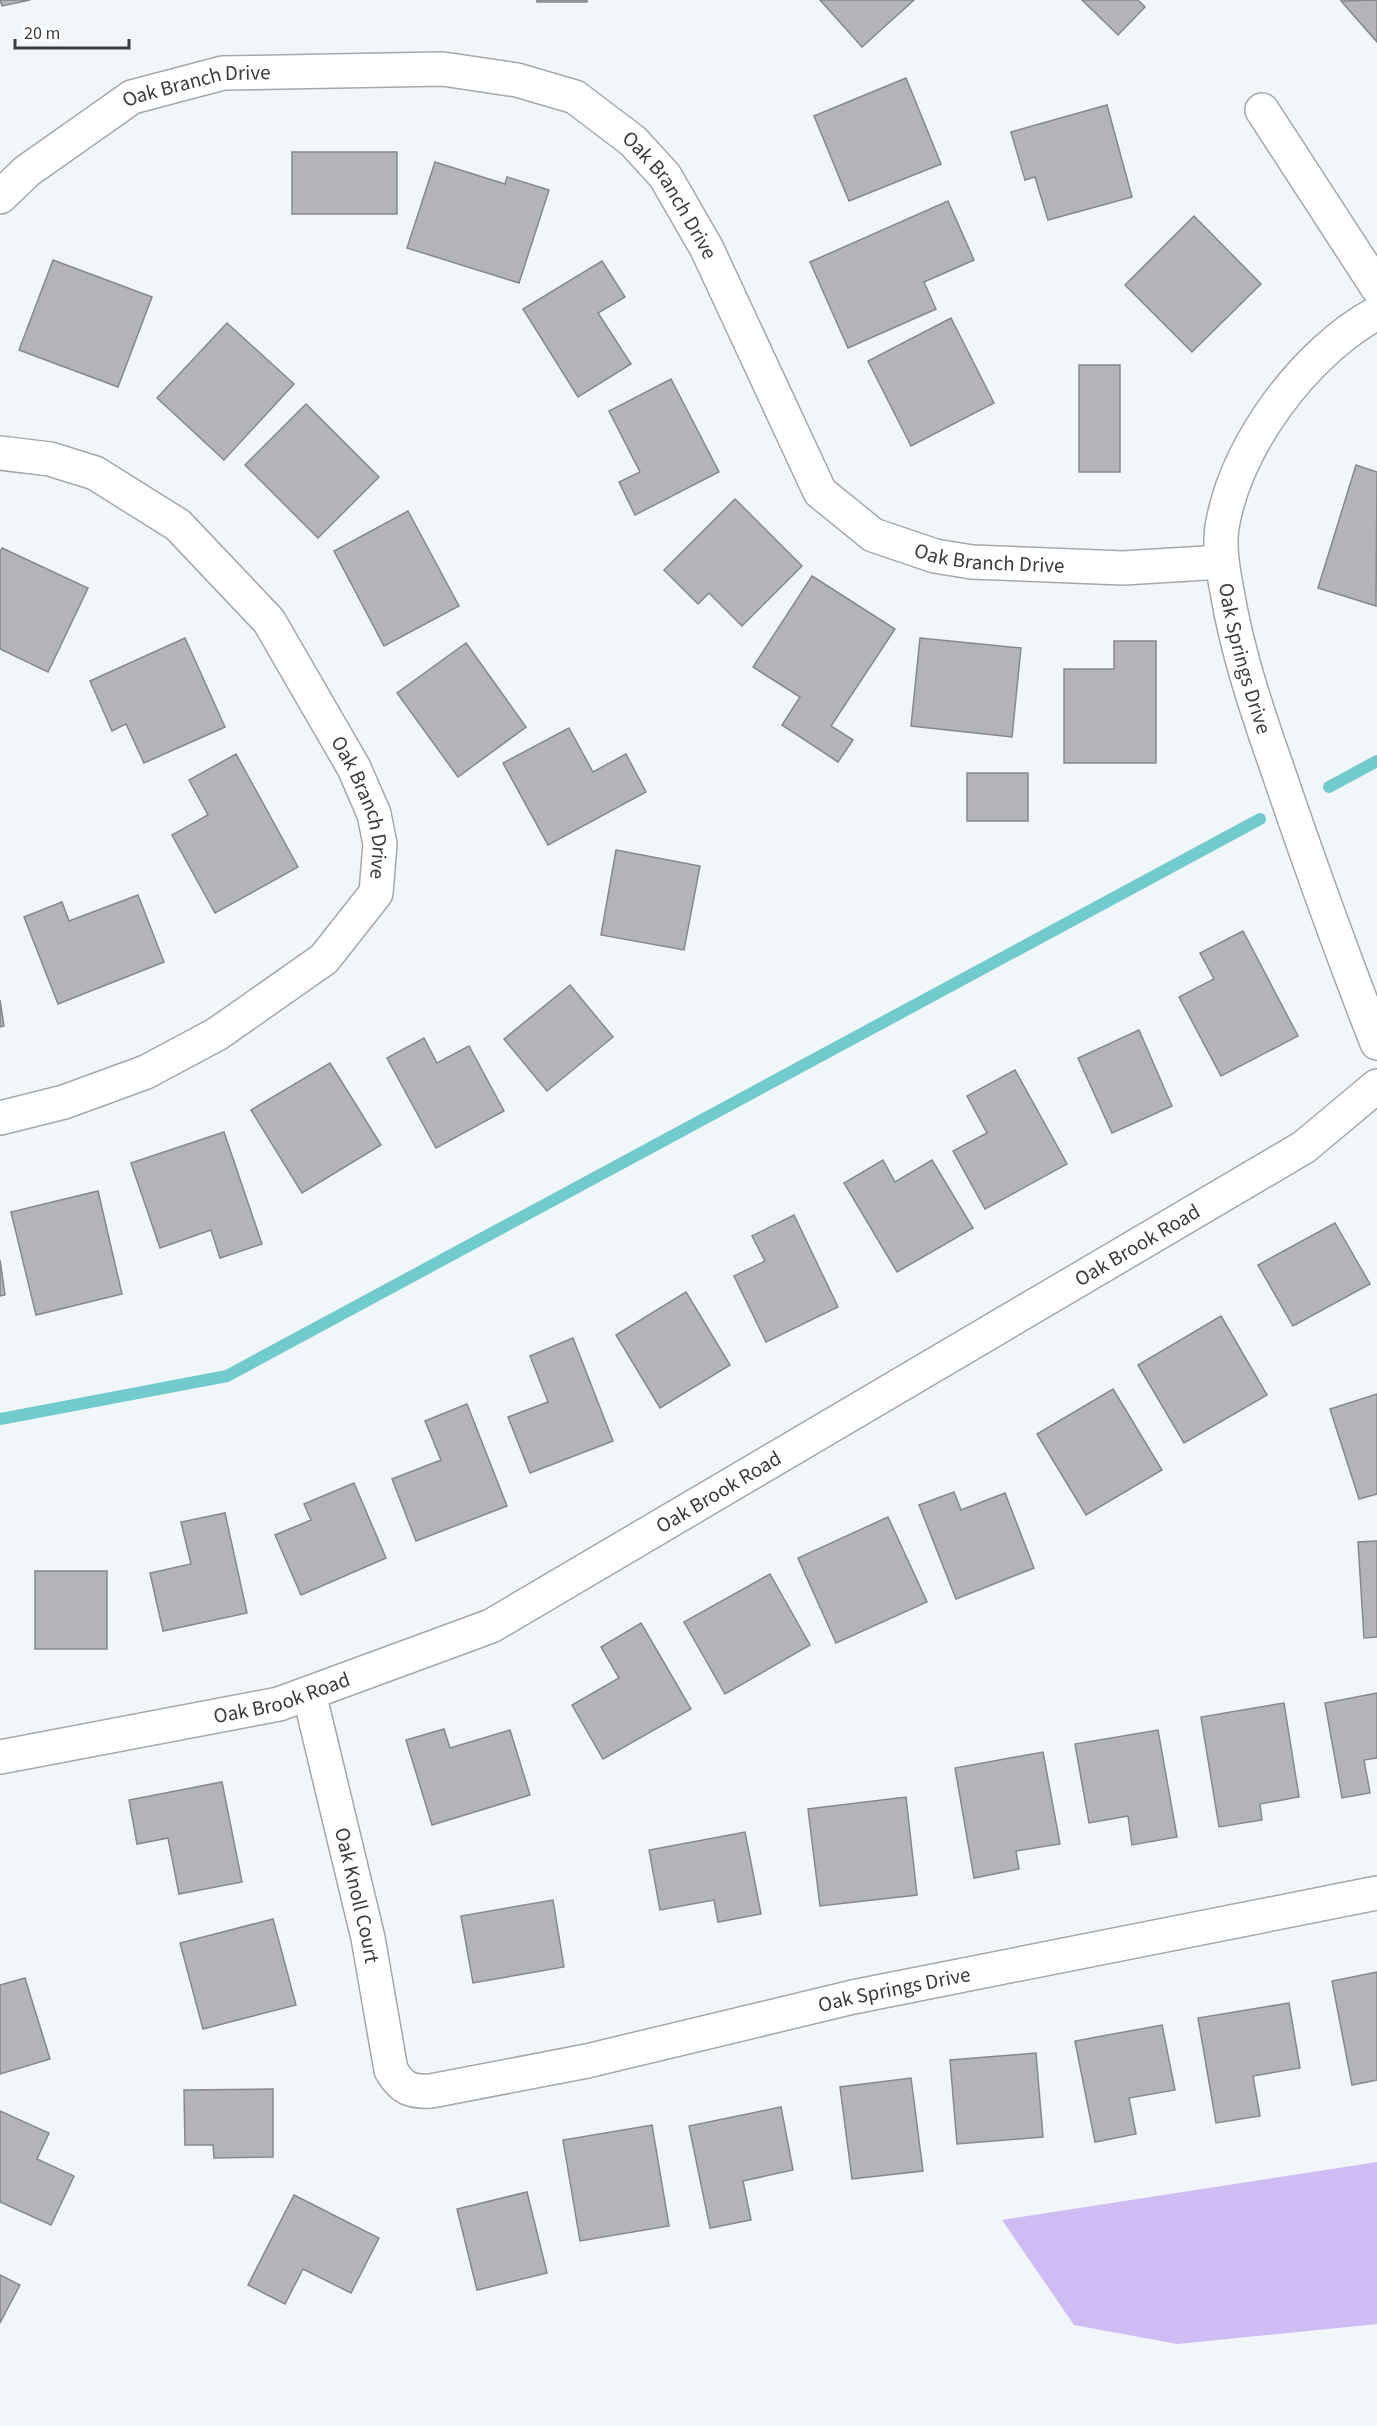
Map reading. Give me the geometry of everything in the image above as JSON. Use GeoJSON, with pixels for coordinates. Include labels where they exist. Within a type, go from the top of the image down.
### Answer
{"type":"FeatureCollection","features":[{"type":"Feature","properties":{"kind":"street","name":"Oak Branch Drive"},"geometry":{"type":"LineString","coordinates":[[0,197],[27,171],[132,97],[223,73],[443,69],[517,80],[575,97],[633,141],[665,176],[707,249],[820,492],[873,535],[935,556],[972,562],[1123,568],[1222,562]]}},
{"type":"Feature","properties":{"kind":"street"},"geometry":{"type":"LineString","coordinates":[[1262,110],[1377,287]]}},
{"type":"Feature","properties":{"kind":"street","name":"Oak Springs Drive"},"geometry":{"type":"LineString","coordinates":[[1377,312],[1357,324],[1303,372],[1267,419],[1233,484],[1222,529],[1222,562],[1233,627],[1255,705],[1332,928],[1377,1043]]}},
{"type":"Feature","properties":{"kind":"street","name":"Oak Branch Drive"},"geometry":{"type":"LineString","coordinates":[[0,453],[50,459],[95,473],[178,525],[269,621],[354,768],[374,814],[380,843],[376,893],[324,959],[217,1034],[146,1072],[64,1102],[0,1118]]}},
{"type":"Feature","properties":{"kind":"street","name":"Oak Brook Road"},"geometry":{"type":"LineString","coordinates":[[0,1756],[279,1704],[491,1626],[1304,1147],[1377,1086]]}},
{"type":"Feature","properties":{"kind":"street","name":"Oak Knoll Court"},"geometry":{"type":"LineString","coordinates":[[309,1693],[368,1938],[391,2070],[397,2080],[413,2092]]}},
{"type":"Feature","properties":{"kind":"street","name":"Oak Springs Drive"},"geometry":{"type":"LineString","coordinates":[[413,2092],[431,2091],[587,2061],[853,1997],[1377,1893]]}},
{"type":"Feature","properties":{"kind":"shaded area"},"geometry":{"type":"Polygon","coordinates":[[[1377,2162],[1377,2324],[1177,2344],[1074,2325],[1002,2220],[1377,2162]]]}},
{"type":"Feature","properties":{"kind":"building"},"geometry":{"type":"Polygon","coordinates":[[[0,0],[30,0],[2,6],[0,0]]]}},
{"type":"Feature","properties":{"kind":"building"},"geometry":{"type":"Polygon","coordinates":[[[537,0],[587,0],[587,2],[537,2],[537,0]]]}},
{"type":"Feature","properties":{"kind":"building"},"geometry":{"type":"Polygon","coordinates":[[[820,0],[914,0],[862,47],[820,0]]]}},
{"type":"Feature","properties":{"kind":"building"},"geometry":{"type":"Polygon","coordinates":[[[1082,0],[1138,0],[1145,7],[1118,35],[1082,0]]]}},
{"type":"Feature","properties":{"kind":"building"},"geometry":{"type":"Polygon","coordinates":[[[1377,0],[1377,42],[1341,1],[1377,0]]]}},
{"type":"Feature","properties":{"kind":"building"},"geometry":{"type":"Polygon","coordinates":[[[906,78],[941,164],[849,201],[814,116],[906,78]]]}},
{"type":"Feature","properties":{"kind":"building"},"geometry":{"type":"Polygon","coordinates":[[[1107,105],[1132,197],[1048,220],[1035,177],[1025,180],[1011,132],[1107,105]]]}},
{"type":"Feature","properties":{"kind":"building"},"geometry":{"type":"Polygon","coordinates":[[[292,152],[397,152],[397,214],[292,214],[292,152]]]}},
{"type":"Feature","properties":{"kind":"building"},"geometry":{"type":"Polygon","coordinates":[[[435,162],[505,184],[507,177],[549,190],[519,283],[407,248],[435,162]]]}},
{"type":"Feature","properties":{"kind":"building"},"geometry":{"type":"Polygon","coordinates":[[[948,201],[974,260],[924,282],[936,309],[848,348],[810,262],[948,201]]]}},
{"type":"Feature","properties":{"kind":"building"},"geometry":{"type":"Polygon","coordinates":[[[1194,216],[1261,284],[1192,352],[1125,285],[1194,216]]]}},
{"type":"Feature","properties":{"kind":"building"},"geometry":{"type":"Polygon","coordinates":[[[53,260],[152,297],[118,387],[19,350],[53,260]]]}},
{"type":"Feature","properties":{"kind":"building"},"geometry":{"type":"Polygon","coordinates":[[[602,261],[625,297],[598,313],[631,364],[578,397],[523,309],[602,261]]]}},
{"type":"Feature","properties":{"kind":"building"},"geometry":{"type":"Polygon","coordinates":[[[951,318],[994,403],[911,446],[868,361],[951,318]]]}},
{"type":"Feature","properties":{"kind":"building"},"geometry":{"type":"Polygon","coordinates":[[[227,323],[294,384],[224,460],[157,398],[227,323]]]}},
{"type":"Feature","properties":{"kind":"building"},"geometry":{"type":"Polygon","coordinates":[[[1079,365],[1120,365],[1120,472],[1079,472],[1079,365]]]}},
{"type":"Feature","properties":{"kind":"building"},"geometry":{"type":"Polygon","coordinates":[[[671,379],[719,472],[635,515],[619,482],[640,472],[609,411],[671,379]]]}},
{"type":"Feature","properties":{"kind":"building"},"geometry":{"type":"Polygon","coordinates":[[[306,404],[379,477],[318,538],[245,465],[306,404]]]}},
{"type":"Feature","properties":{"kind":"building"},"geometry":{"type":"Polygon","coordinates":[[[1356,465],[1377,472],[1376,606],[1318,588],[1356,465]]]}},
{"type":"Feature","properties":{"kind":"building"},"geometry":{"type":"Polygon","coordinates":[[[735,499],[802,566],[742,626],[709,593],[698,604],[664,570],[735,499]]]}},
{"type":"Feature","properties":{"kind":"building"},"geometry":{"type":"Polygon","coordinates":[[[408,511],[459,606],[384,646],[334,551],[408,511]]]}},
{"type":"Feature","properties":{"kind":"building"},"geometry":{"type":"Polygon","coordinates":[[[2,548],[88,588],[48,672],[0,649],[0,552],[2,548]]]}},
{"type":"Feature","properties":{"kind":"building"},"geometry":{"type":"Polygon","coordinates":[[[812,576],[895,629],[831,726],[853,740],[838,762],[782,725],[800,697],[753,667],[812,576]]]}},
{"type":"Feature","properties":{"kind":"building"},"geometry":{"type":"Polygon","coordinates":[[[185,638],[225,727],[144,763],[126,724],[112,731],[90,681],[185,638]]]}},
{"type":"Feature","properties":{"kind":"building"},"geometry":{"type":"Polygon","coordinates":[[[920,638],[1021,648],[1012,737],[911,726],[920,638]]]}},
{"type":"Feature","properties":{"kind":"building"},"geometry":{"type":"Polygon","coordinates":[[[1114,641],[1156,641],[1156,763],[1064,763],[1064,669],[1114,669],[1114,641]]]}},
{"type":"Feature","properties":{"kind":"building"},"geometry":{"type":"Polygon","coordinates":[[[466,643],[526,727],[458,777],[397,693],[466,643]]]}},
{"type":"Feature","properties":{"kind":"building"},"geometry":{"type":"Polygon","coordinates":[[[569,728],[593,772],[626,754],[646,792],[548,845],[503,763],[569,728]]]}},
{"type":"Feature","properties":{"kind":"building"},"geometry":{"type":"Polygon","coordinates":[[[236,754],[298,867],[215,913],[172,835],[208,815],[189,780],[236,754]]]}},
{"type":"Feature","properties":{"kind":"building"},"geometry":{"type":"Polygon","coordinates":[[[967,773],[1028,773],[1028,821],[967,821],[967,773]]]}},
{"type":"Feature","properties":{"kind":"building"},"geometry":{"type":"Polygon","coordinates":[[[616,850],[700,866],[684,950],[601,935],[616,850]]]}},
{"type":"Feature","properties":{"kind":"building"},"geometry":{"type":"Polygon","coordinates":[[[138,895],[164,962],[58,1004],[24,917],[62,902],[69,921],[138,895]]]}},
{"type":"Feature","properties":{"kind":"building"},"geometry":{"type":"Polygon","coordinates":[[[1243,931],[1298,1036],[1221,1076],[1179,997],[1214,979],[1200,953],[1243,931]]]}},
{"type":"Feature","properties":{"kind":"building"},"geometry":{"type":"Polygon","coordinates":[[[570,985],[613,1037],[547,1091],[504,1039],[570,985]]]}},
{"type":"Feature","properties":{"kind":"building"},"geometry":{"type":"Polygon","coordinates":[[[0,1000],[4,1026],[0,1027],[0,1000]]]}},
{"type":"Feature","properties":{"kind":"building"},"geometry":{"type":"Polygon","coordinates":[[[1139,1030],[1172,1106],[1112,1133],[1078,1058],[1139,1030]]]}},
{"type":"Feature","properties":{"kind":"building"},"geometry":{"type":"Polygon","coordinates":[[[424,1038],[437,1063],[469,1046],[504,1111],[436,1148],[387,1058],[424,1038]]]}},
{"type":"Feature","properties":{"kind":"building"},"geometry":{"type":"Polygon","coordinates":[[[330,1063],[381,1145],[302,1193],[251,1110],[330,1063]]]}},
{"type":"Feature","properties":{"kind":"building"},"geometry":{"type":"Polygon","coordinates":[[[1015,1070],[1067,1164],[985,1209],[953,1151],[987,1133],[967,1096],[1015,1070]]]}},
{"type":"Feature","properties":{"kind":"building"},"geometry":{"type":"Polygon","coordinates":[[[224,1132],[262,1244],[220,1258],[211,1230],[160,1248],[131,1163],[224,1132]]]}},
{"type":"Feature","properties":{"kind":"building"},"geometry":{"type":"Polygon","coordinates":[[[883,1160],[895,1182],[932,1160],[973,1228],[897,1272],[844,1183],[883,1160]]]}},
{"type":"Feature","properties":{"kind":"building"},"geometry":{"type":"Polygon","coordinates":[[[98,1191],[122,1294],[36,1315],[11,1212],[98,1191]]]}},
{"type":"Feature","properties":{"kind":"building"},"geometry":{"type":"Polygon","coordinates":[[[794,1215],[838,1307],[766,1342],[734,1276],[765,1261],[752,1236],[794,1215]]]}},
{"type":"Feature","properties":{"kind":"building"},"geometry":{"type":"Polygon","coordinates":[[[1335,1223],[1370,1284],[1293,1326],[1258,1265],[1335,1223]]]}},
{"type":"Feature","properties":{"kind":"building"},"geometry":{"type":"Polygon","coordinates":[[[0,1260],[5,1295],[0,1296],[0,1260]]]}},
{"type":"Feature","properties":{"kind":"building"},"geometry":{"type":"Polygon","coordinates":[[[686,1292],[730,1365],[660,1408],[616,1335],[686,1292]]]}},
{"type":"Feature","properties":{"kind":"building"},"geometry":{"type":"Polygon","coordinates":[[[1221,1316],[1267,1395],[1184,1443],[1138,1365],[1221,1316]]]}},
{"type":"Feature","properties":{"kind":"building"},"geometry":{"type":"Polygon","coordinates":[[[573,1338],[613,1441],[530,1473],[508,1417],[548,1402],[530,1356],[573,1338]]]}},
{"type":"Feature","properties":{"kind":"building"},"geometry":{"type":"Polygon","coordinates":[[[1113,1389],[1162,1470],[1086,1515],[1037,1434],[1113,1389]]]}},
{"type":"Feature","properties":{"kind":"building"},"geometry":{"type":"Polygon","coordinates":[[[1377,1394],[1377,1494],[1359,1499],[1330,1409],[1377,1394]]]}},
{"type":"Feature","properties":{"kind":"building"},"geometry":{"type":"Polygon","coordinates":[[[467,1404],[507,1506],[416,1541],[392,1479],[441,1460],[425,1421],[467,1404]]]}},
{"type":"Feature","properties":{"kind":"building"},"geometry":{"type":"Polygon","coordinates":[[[354,1483],[386,1558],[301,1595],[275,1535],[311,1520],[304,1504],[354,1483]]]}},
{"type":"Feature","properties":{"kind":"building"},"geometry":{"type":"Polygon","coordinates":[[[954,1492],[961,1510],[1005,1493],[1034,1568],[956,1599],[919,1505],[954,1492]]]}},
{"type":"Feature","properties":{"kind":"building"},"geometry":{"type":"Polygon","coordinates":[[[225,1513],[247,1613],[163,1631],[150,1573],[191,1564],[181,1522],[225,1513]]]}},
{"type":"Feature","properties":{"kind":"building"},"geometry":{"type":"Polygon","coordinates":[[[888,1517],[927,1602],[836,1643],[798,1558],[888,1517]]]}},
{"type":"Feature","properties":{"kind":"building"},"geometry":{"type":"Polygon","coordinates":[[[1377,1541],[1377,1637],[1364,1638],[1358,1542],[1377,1541]]]}},
{"type":"Feature","properties":{"kind":"building"},"geometry":{"type":"Polygon","coordinates":[[[35,1571],[107,1571],[107,1649],[35,1649],[35,1571]]]}},
{"type":"Feature","properties":{"kind":"building"},"geometry":{"type":"Polygon","coordinates":[[[770,1574],[810,1645],[725,1694],[684,1622],[770,1574]]]}},
{"type":"Feature","properties":{"kind":"building"},"geometry":{"type":"Polygon","coordinates":[[[641,1623],[691,1709],[603,1759],[572,1705],[619,1678],[601,1647],[641,1623]]]}},
{"type":"Feature","properties":{"kind":"building"},"geometry":{"type":"Polygon","coordinates":[[[1377,1693],[1377,1758],[1364,1760],[1370,1793],[1342,1798],[1325,1703],[1377,1693]]]}},
{"type":"Feature","properties":{"kind":"building"},"geometry":{"type":"Polygon","coordinates":[[[1284,1703],[1299,1797],[1260,1804],[1262,1820],[1219,1827],[1201,1717],[1284,1703]]]}},
{"type":"Feature","properties":{"kind":"building"},"geometry":{"type":"Polygon","coordinates":[[[444,1729],[450,1748],[510,1730],[530,1795],[432,1825],[406,1740],[444,1729]]]}},
{"type":"Feature","properties":{"kind":"building"},"geometry":{"type":"Polygon","coordinates":[[[1158,1730],[1177,1837],[1132,1845],[1128,1816],[1089,1823],[1075,1744],[1158,1730]]]}},
{"type":"Feature","properties":{"kind":"building"},"geometry":{"type":"Polygon","coordinates":[[[1043,1752],[1060,1844],[1016,1851],[1019,1869],[974,1878],[955,1768],[1043,1752]]]}},
{"type":"Feature","properties":{"kind":"building"},"geometry":{"type":"Polygon","coordinates":[[[222,1782],[242,1882],[179,1894],[168,1838],[137,1844],[129,1800],[222,1782]]]}},
{"type":"Feature","properties":{"kind":"building"},"geometry":{"type":"Polygon","coordinates":[[[906,1797],[917,1895],[820,1906],[808,1809],[906,1797]]]}},
{"type":"Feature","properties":{"kind":"building"},"geometry":{"type":"Polygon","coordinates":[[[745,1832],[761,1914],[718,1922],[714,1900],[660,1910],[649,1850],[745,1832]]]}},
{"type":"Feature","properties":{"kind":"building"},"geometry":{"type":"Polygon","coordinates":[[[553,1900],[564,1967],[473,1983],[461,1916],[553,1900]]]}},
{"type":"Feature","properties":{"kind":"building"},"geometry":{"type":"Polygon","coordinates":[[[273,1919],[296,2005],[203,2029],[180,1943],[273,1919]]]}},
{"type":"Feature","properties":{"kind":"building"},"geometry":{"type":"Polygon","coordinates":[[[1377,1972],[1377,2080],[1352,2085],[1332,1981],[1377,1972]]]}},
{"type":"Feature","properties":{"kind":"building"},"geometry":{"type":"Polygon","coordinates":[[[25,1978],[50,2059],[0,2074],[0,1985],[25,1978]]]}},
{"type":"Feature","properties":{"kind":"building"},"geometry":{"type":"Polygon","coordinates":[[[1289,2003],[1300,2068],[1253,2076],[1260,2116],[1216,2123],[1198,2018],[1289,2003]]]}},
{"type":"Feature","properties":{"kind":"building"},"geometry":{"type":"Polygon","coordinates":[[[1162,2025],[1175,2090],[1129,2098],[1136,2134],[1095,2142],[1075,2041],[1162,2025]]]}},
{"type":"Feature","properties":{"kind":"building"},"geometry":{"type":"Polygon","coordinates":[[[1036,2053],[1043,2137],[957,2144],[950,2060],[1036,2053]]]}},
{"type":"Feature","properties":{"kind":"building"},"geometry":{"type":"Polygon","coordinates":[[[911,2078],[923,2171],[852,2179],[840,2087],[911,2078]]]}},
{"type":"Feature","properties":{"kind":"building"},"geometry":{"type":"Polygon","coordinates":[[[273,2089],[273,2157],[214,2158],[213,2145],[185,2145],[184,2090],[273,2089]]]}},
{"type":"Feature","properties":{"kind":"building"},"geometry":{"type":"Polygon","coordinates":[[[781,2107],[793,2170],[743,2181],[751,2220],[710,2228],[689,2126],[781,2107]]]}},
{"type":"Feature","properties":{"kind":"building"},"geometry":{"type":"Polygon","coordinates":[[[0,2111],[49,2133],[37,2159],[74,2176],[51,2225],[0,2202],[0,2111]]]}},
{"type":"Feature","properties":{"kind":"building"},"geometry":{"type":"Polygon","coordinates":[[[652,2125],[669,2226],[580,2241],[563,2140],[652,2125]]]}},
{"type":"Feature","properties":{"kind":"building"},"geometry":{"type":"Polygon","coordinates":[[[527,2192],[547,2273],[477,2290],[457,2209],[527,2192]]]}},
{"type":"Feature","properties":{"kind":"building"},"geometry":{"type":"Polygon","coordinates":[[[294,2195],[379,2238],[351,2293],[303,2269],[285,2304],[248,2285],[294,2195]]]}},
{"type":"Feature","properties":{"kind":"building"},"geometry":{"type":"Polygon","coordinates":[[[0,2275],[20,2285],[0,2323],[0,2275]]]}},
{"type":"Feature","properties":{"kind":"waterway"},"geometry":{"type":"LineString","coordinates":[[1329,787],[1377,761]]}},
{"type":"Feature","properties":{"kind":"waterway"},"geometry":{"type":"LineString","coordinates":[[0,1419],[227,1376],[1260,819]]}}]}
